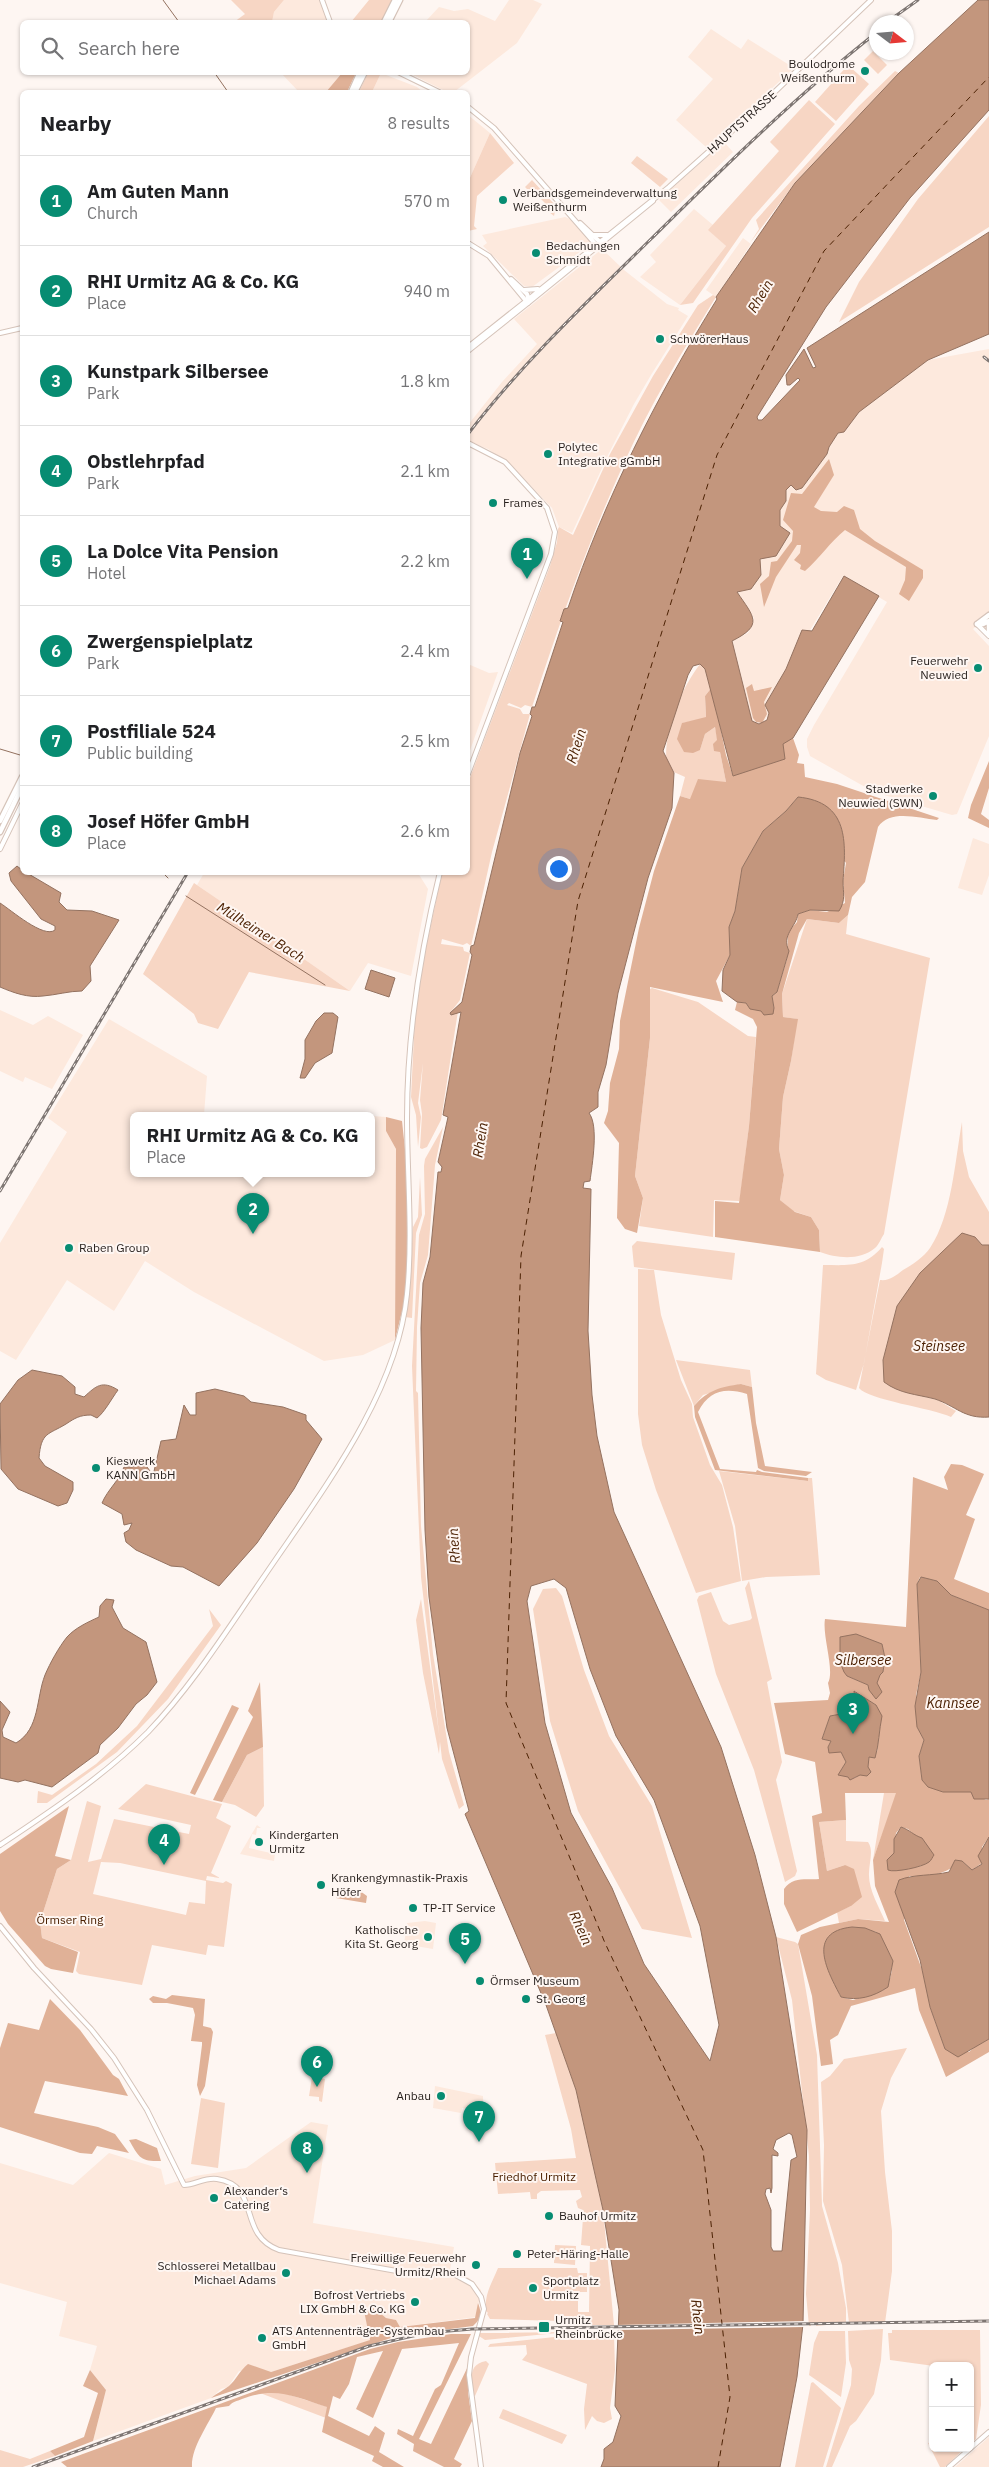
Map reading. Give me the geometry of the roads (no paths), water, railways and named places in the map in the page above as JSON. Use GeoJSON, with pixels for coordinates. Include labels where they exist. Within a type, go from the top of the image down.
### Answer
{"type":"FeatureCollection","features":[{"type":"Feature","properties":{"kind":"highway"},"geometry":{"type":"LineString","coordinates":[[385,20],[395,0]]}},
{"type":"Feature","properties":{"kind":"highway"},"geometry":{"type":"LineString","coordinates":[[390,20],[400,0]]}},
{"type":"Feature","properties":{"kind":"highway"},"geometry":{"type":"LineString","coordinates":[[351,90],[358,75]]}},
{"type":"Feature","properties":{"kind":"highway"},"geometry":{"type":"LineString","coordinates":[[356,90],[363,75]]}},
{"type":"Feature","properties":{"kind":"highway"},"geometry":{"type":"LineString","coordinates":[[977,624],[989,615]]}},
{"type":"Feature","properties":{"kind":"highway"},"geometry":{"type":"LineString","coordinates":[[977,624],[989,621],[989,635]]}},
{"type":"Feature","properties":{"kind":"highway"},"geometry":{"type":"LineString","coordinates":[[0,821],[20,781]]}},
{"type":"Feature","properties":{"kind":"highway"},"geometry":{"type":"LineString","coordinates":[[0,832],[20,791]]}},
{"type":"Feature","properties":{"kind":"street"},"geometry":{"type":"LineString","coordinates":[[322,0],[329,20]]}},
{"type":"Feature","properties":{"kind":"street","name":"HAUPTSTRASSE"},"geometry":{"type":"LineString","coordinates":[[599,244],[654,199],[762,104],[871,0]]}},
{"type":"Feature","properties":{"kind":"street"},"geometry":{"type":"LineString","coordinates":[[404,75],[435,90]]}},
{"type":"Feature","properties":{"kind":"street"},"geometry":{"type":"LineString","coordinates":[[470,109],[494,128],[599,244]]}},
{"type":"Feature","properties":{"kind":"street","name":"HAUPTSTRASSE"},"geometry":{"type":"LineString","coordinates":[[599,244],[607,235],[654,199]]}},
{"type":"Feature","properties":{"kind":"street"},"geometry":{"type":"LineString","coordinates":[[578,222],[593,234],[599,244]]}},
{"type":"Feature","properties":{"kind":"street"},"geometry":{"type":"LineString","coordinates":[[593,234],[607,235]]}},
{"type":"Feature","properties":{"kind":"street"},"geometry":{"type":"LineString","coordinates":[[470,244],[485,252],[528,301]]}},
{"type":"Feature","properties":{"kind":"street"},"geometry":{"type":"LineString","coordinates":[[470,345],[599,244]]}},
{"type":"Feature","properties":{"kind":"street"},"geometry":{"type":"LineString","coordinates":[[470,349],[599,244]]}},
{"type":"Feature","properties":{"kind":"street"},"geometry":{"type":"LineString","coordinates":[[509,278],[524,290],[531,291],[542,288]]}},
{"type":"Feature","properties":{"kind":"street"},"geometry":{"type":"LineString","coordinates":[[524,290],[528,301]]}},
{"type":"Feature","properties":{"kind":"street"},"geometry":{"type":"LineString","coordinates":[[0,333],[20,328]]}},
{"type":"Feature","properties":{"kind":"street"},"geometry":{"type":"LineString","coordinates":[[470,444],[498,457],[512,468],[547,508],[556,532],[551,554],[470,769]]}},
{"type":"Feature","properties":{"kind":"street"},"geometry":{"type":"LineString","coordinates":[[977,624],[989,635]]}},
{"type":"Feature","properties":{"kind":"street"},"geometry":{"type":"LineString","coordinates":[[0,849],[20,808]]}},
{"type":"Feature","properties":{"kind":"street"},"geometry":{"type":"LineString","coordinates":[[0,1845],[106,1770],[148,1732],[171,1707],[275,1559],[352,1442],[374,1404],[390,1363],[407,1295],[410,1225],[407,1116],[412,1015],[420,960],[439,875]]}},
{"type":"Feature","properties":{"kind":"street"},"geometry":{"type":"LineString","coordinates":[[0,1926],[34,1968],[114,2058],[147,2110],[184,2185],[215,2178],[233,2185],[246,2200],[256,2234],[263,2242],[279,2250],[419,2275],[452,2273],[466,2279],[477,2289],[484,2309],[471,2357],[469,2375],[481,2467]]}},
{"type":"Feature","properties":{"kind":"street"},"geometry":{"type":"LineString","coordinates":[[949,2467],[989,2432]]}},
{"type":"Feature","properties":{"kind":"water","name":"Rhein"},"geometry":{"type":"Polygon","coordinates":[[[978,0],[989,0],[989,110],[910,198],[826,307],[757,417],[758,420],[762,420],[800,380],[798,378],[790,385],[787,385],[786,375],[804,349],[813,368],[816,367],[807,348],[989,232],[989,334],[928,360],[859,412],[844,432],[838,433],[827,454],[802,488],[796,490],[791,485],[786,490],[786,501],[780,510],[780,526],[790,533],[776,556],[760,559],[761,575],[751,589],[737,592],[748,608],[753,620],[749,630],[732,641],[752,721],[759,724],[767,720],[769,713],[765,705],[786,669],[802,630],[812,631],[844,576],[879,596],[793,738],[783,744],[785,759],[733,776],[705,669],[700,664],[693,666],[688,675],[663,751],[674,773],[672,808],[648,878],[618,993],[606,1065],[598,1092],[598,1107],[589,1113],[594,1127],[594,1146],[590,1181],[584,1182],[583,1188],[591,1189],[588,1331],[597,1436],[614,1512],[721,1747],[755,1855],[776,1937],[807,2130],[803,2324],[797,2377],[780,2467],[601,2467],[604,2459],[604,2449],[613,2442],[621,2416],[615,2406],[619,2310],[603,2210],[576,2090],[546,2005],[465,1814],[469,1811],[447,1728],[429,1597],[425,1530],[421,1328],[423,1283],[430,1257],[438,1172],[441,1172],[442,1167],[438,1162],[448,1117],[443,1115],[461,1012],[451,1015],[450,1013],[462,1002],[472,955],[470,952],[471,946],[474,945],[520,753],[532,716],[530,714],[532,707],[535,707],[563,622],[560,621],[564,609],[568,608],[582,568],[615,488],[673,373],[717,299],[716,297],[795,183],[899,73],[978,0]],[[554,1579],[531,1586],[527,1601],[545,1723],[571,1813],[612,1888],[644,1964],[710,2061],[719,2025],[700,1926],[654,1800],[616,1736],[590,1669],[566,1588],[554,1579]],[[789,2133],[776,2140],[773,2149],[778,2153],[778,2156],[772,2155],[771,2193],[770,2188],[766,2189],[765,2194],[771,2210],[771,2247],[773,2251],[782,2251],[791,2160],[797,2157],[792,2135],[789,2133]]]}},
{"type":"Feature","properties":{"kind":"water"},"geometry":{"type":"Polygon","coordinates":[[[798,797],[815,800],[827,807],[835,815],[841,826],[844,839],[843,900],[839,911],[810,910],[798,914],[788,936],[787,945],[789,951],[777,992],[772,996],[773,1014],[764,1015],[761,1011],[750,1009],[746,1003],[737,1002],[722,991],[723,970],[730,955],[729,927],[735,911],[742,868],[763,831],[786,811],[798,797]]]}},
{"type":"Feature","properties":{"kind":"water"},"geometry":{"type":"Polygon","coordinates":[[[17,866],[20,868],[20,875],[30,875],[61,893],[59,902],[67,910],[92,911],[119,920],[90,966],[91,981],[82,991],[26,996],[0,987],[0,903],[43,931],[50,932],[55,930],[55,926],[41,919],[11,881],[9,873],[17,866]]]}},
{"type":"Feature","properties":{"kind":"water"},"geometry":{"type":"Polygon","coordinates":[[[371,970],[395,978],[389,997],[365,989],[371,970]]]}},
{"type":"Feature","properties":{"kind":"water"},"geometry":{"type":"Polygon","coordinates":[[[324,1013],[333,1013],[338,1017],[332,1053],[315,1063],[305,1078],[300,1078],[305,1059],[305,1040],[316,1021],[324,1013]]]}},
{"type":"Feature","properties":{"kind":"water","name":"Steinsee"},"geometry":{"type":"Polygon","coordinates":[[[962,1233],[975,1237],[982,1245],[989,1245],[989,1417],[966,1414],[935,1399],[902,1391],[884,1382],[883,1360],[897,1306],[920,1273],[962,1233]]]}},
{"type":"Feature","properties":{"kind":"water"},"geometry":{"type":"Polygon","coordinates":[[[32,1370],[62,1376],[75,1387],[75,1394],[84,1397],[92,1390],[103,1385],[108,1385],[118,1390],[97,1418],[91,1415],[78,1417],[46,1435],[39,1458],[45,1466],[73,1482],[73,1490],[67,1503],[58,1506],[18,1489],[1,1469],[0,1404],[18,1380],[32,1370]]]}},
{"type":"Feature","properties":{"kind":"water"},"geometry":{"type":"Polygon","coordinates":[[[215,1389],[244,1396],[251,1402],[283,1407],[306,1415],[306,1420],[322,1439],[294,1489],[257,1543],[219,1586],[183,1567],[171,1566],[136,1550],[126,1542],[124,1533],[129,1530],[132,1523],[124,1525],[122,1514],[102,1503],[124,1467],[132,1467],[144,1463],[150,1471],[148,1477],[152,1480],[161,1441],[176,1439],[184,1405],[190,1415],[196,1415],[196,1393],[215,1389]]]}},
{"type":"Feature","properties":{"kind":"water","name":"Kannsee"},"geometry":{"type":"Polygon","coordinates":[[[921,1577],[937,1581],[951,1595],[989,1610],[989,1799],[974,1799],[971,1792],[943,1792],[928,1787],[922,1780],[919,1756],[924,1740],[917,1727],[915,1706],[921,1672],[917,1584],[921,1577]]]}},
{"type":"Feature","properties":{"kind":"water"},"geometry":{"type":"Polygon","coordinates":[[[106,1599],[114,1600],[112,1607],[123,1628],[146,1642],[157,1682],[147,1695],[136,1704],[118,1728],[100,1745],[98,1753],[52,1787],[25,1780],[18,1782],[0,1778],[0,1701],[10,1712],[2,1730],[3,1737],[16,1743],[29,1730],[36,1712],[45,1675],[58,1650],[74,1631],[99,1617],[100,1606],[106,1599]]]}},
{"type":"Feature","properties":{"kind":"water","name":"Silbersee"},"geometry":{"type":"Polygon","coordinates":[[[856,1634],[882,1644],[885,1658],[883,1672],[877,1683],[882,1692],[876,1699],[869,1690],[868,1685],[847,1676],[840,1662],[840,1637],[856,1634]]]}},
{"type":"Feature","properties":{"kind":"water","name":"Silbersee"},"geometry":{"type":"Polygon","coordinates":[[[854,1691],[876,1705],[882,1716],[875,1758],[869,1757],[868,1767],[871,1772],[867,1776],[860,1775],[850,1780],[848,1777],[838,1775],[846,1762],[841,1752],[829,1753],[828,1747],[831,1741],[822,1739],[830,1716],[841,1714],[852,1720],[857,1719],[854,1691]]]}},
{"type":"Feature","properties":{"kind":"water"},"geometry":{"type":"Polygon","coordinates":[[[901,1827],[922,1838],[934,1855],[930,1861],[921,1866],[891,1871],[888,1870],[887,1860],[894,1853],[894,1839],[901,1827]]]}},
{"type":"Feature","properties":{"kind":"water"},"geometry":{"type":"Polygon","coordinates":[[[989,1837],[989,2039],[958,2057],[945,2049],[930,2007],[920,1960],[895,1892],[899,1880],[949,1872],[955,1860],[962,1861],[972,1870],[982,1864],[978,1856],[989,1837]]]}},
{"type":"Feature","properties":{"kind":"water"},"geometry":{"type":"Polygon","coordinates":[[[852,1927],[865,1928],[880,1934],[893,1961],[888,1987],[871,1996],[859,1998],[841,1997],[826,1965],[824,1945],[829,1937],[838,1930],[852,1927]]]}},
{"type":"Feature","properties":{"kind":"waterway"},"geometry":{"type":"LineString","coordinates":[[163,0],[178,20]]}},
{"type":"Feature","properties":{"kind":"waterway"},"geometry":{"type":"LineString","coordinates":[[216,75],[227,90]]}},
{"type":"Feature","properties":{"kind":"waterway","name":"Mülheimer Bach"},"geometry":{"type":"LineString","coordinates":[[0,749],[20,755]]}},
{"type":"Feature","properties":{"kind":"waterway","name":"Mülheimer Bach"},"geometry":{"type":"LineString","coordinates":[[165,875],[168,878]]}},
{"type":"Feature","properties":{"kind":"waterway","name":"Mülheimer Bach"},"geometry":{"type":"LineString","coordinates":[[186,896],[325,985]]}},
{"type":"Feature","properties":{"kind":"railway"},"geometry":{"type":"LineString","coordinates":[[897,15],[918,0]]}},
{"type":"Feature","properties":{"kind":"railway"},"geometry":{"type":"LineString","coordinates":[[470,431],[511,382],[604,285],[761,132],[869,39]]}},
{"type":"Feature","properties":{"kind":"railway"},"geometry":{"type":"LineString","coordinates":[[984,357],[989,361]]}},
{"type":"Feature","properties":{"kind":"railway"},"geometry":{"type":"LineString","coordinates":[[0,1191],[186,875]]}},
{"type":"Feature","properties":{"kind":"railway"},"geometry":{"type":"LineString","coordinates":[[33,2467],[369,2346],[426,2333],[472,2329],[989,2321]]}},
{"type":"Feature","properties":{"kind":"place","name":"Boulodrome Weißenthurm"},"geometry":{"type":"Point","coordinates":[865,71]}},
{"type":"Feature","properties":{"kind":"place","name":"Verbandsgemeindeverwaltung Weißenthurm"},"geometry":{"type":"Point","coordinates":[503,200]}},
{"type":"Feature","properties":{"kind":"place","name":"Bedachungen Schmidt"},"geometry":{"type":"Point","coordinates":[536,253]}},
{"type":"Feature","properties":{"kind":"place","name":"SchwörerHaus"},"geometry":{"type":"Point","coordinates":[660,339]}},
{"type":"Feature","properties":{"kind":"place","name":"Polytec Integrative gGmbH"},"geometry":{"type":"Point","coordinates":[548,454]}},
{"type":"Feature","properties":{"kind":"place","name":"Frames"},"geometry":{"type":"Point","coordinates":[493,503]}},
{"type":"Feature","properties":{"kind":"place","name":"Am Guten Mann"},"geometry":{"type":"Point","coordinates":[527,579]}},
{"type":"Feature","properties":{"kind":"place","name":"Feuerwehr Neuwied"},"geometry":{"type":"Point","coordinates":[978,668]}},
{"type":"Feature","properties":{"kind":"place","name":"Stadwerke Neuwied (SWN)"},"geometry":{"type":"Point","coordinates":[933,796]}},
{"type":"Feature","properties":{"kind":"place","name":"RHI Urmitz AG & Co. KG"},"geometry":{"type":"Point","coordinates":[253,1234]}},
{"type":"Feature","properties":{"kind":"place","name":"Raben Group"},"geometry":{"type":"Point","coordinates":[69,1248]}},
{"type":"Feature","properties":{"kind":"place","name":"Kieswerk KANN GmbH"},"geometry":{"type":"Point","coordinates":[96,1468]}},
{"type":"Feature","properties":{"kind":"place","name":"Kunstpark Silbersee"},"geometry":{"type":"Point","coordinates":[853,1734]}},
{"type":"Feature","properties":{"kind":"place","name":"Kindergarten Urmitz"},"geometry":{"type":"Point","coordinates":[259,1842]}},
{"type":"Feature","properties":{"kind":"place","name":"Obstlehrpfad"},"geometry":{"type":"Point","coordinates":[164,1865]}},
{"type":"Feature","properties":{"kind":"place","name":"Krankengymnastik-Praxis Höfer"},"geometry":{"type":"Point","coordinates":[321,1885]}},
{"type":"Feature","properties":{"kind":"place","name":"TP-IT Service"},"geometry":{"type":"Point","coordinates":[413,1908]}},
{"type":"Feature","properties":{"kind":"place","name":"Katholische Kita St. Georg"},"geometry":{"type":"Point","coordinates":[428,1937]}},
{"type":"Feature","properties":{"kind":"place","name":"La Dolce Vita Pension"},"geometry":{"type":"Point","coordinates":[465,1964]}},
{"type":"Feature","properties":{"kind":"place","name":"Örmser Museum"},"geometry":{"type":"Point","coordinates":[480,1981]}},
{"type":"Feature","properties":{"kind":"place","name":"St. Georg"},"geometry":{"type":"Point","coordinates":[526,1999]}},
{"type":"Feature","properties":{"kind":"place","name":"Zwergenspielplatz"},"geometry":{"type":"Point","coordinates":[317,2087]}},
{"type":"Feature","properties":{"kind":"place","name":"Anbau"},"geometry":{"type":"Point","coordinates":[441,2096]}},
{"type":"Feature","properties":{"kind":"place","name":"Postfiliale 524"},"geometry":{"type":"Point","coordinates":[479,2142]}},
{"type":"Feature","properties":{"kind":"place","name":"Josef Höfer GmbH"},"geometry":{"type":"Point","coordinates":[307,2173]}},
{"type":"Feature","properties":{"kind":"place","name":"Alexander‘s Catering"},"geometry":{"type":"Point","coordinates":[214,2198]}},
{"type":"Feature","properties":{"kind":"place","name":"Bauhof Urmitz"},"geometry":{"type":"Point","coordinates":[549,2216]}},
{"type":"Feature","properties":{"kind":"place","name":"Peter-Häring-Halle"},"geometry":{"type":"Point","coordinates":[517,2254]}},
{"type":"Feature","properties":{"kind":"place","name":"Freiwillige Feuerwehr Urmitz/Rhein"},"geometry":{"type":"Point","coordinates":[476,2265]}},
{"type":"Feature","properties":{"kind":"place","name":"Schlosserei Metallbau Michael Adams"},"geometry":{"type":"Point","coordinates":[286,2273]}},
{"type":"Feature","properties":{"kind":"place","name":"Sportplatz Urmitz"},"geometry":{"type":"Point","coordinates":[533,2288]}},
{"type":"Feature","properties":{"kind":"place","name":"Bofrost Vertriebs LIX GmbH & Co. KG"},"geometry":{"type":"Point","coordinates":[415,2302]}},
{"type":"Feature","properties":{"kind":"place","name":"Urmitz Rheinbrücke"},"geometry":{"type":"Point","coordinates":[544,2327]}},
{"type":"Feature","properties":{"kind":"place","name":"ATS Antennenträger-Systembau GmbH"},"geometry":{"type":"Point","coordinates":[262,2338]}},
{"type":"Feature","properties":{"kind":"park label","name":"Örmser Ring"},"geometry":{"type":"Point","coordinates":[70,1920]}},
{"type":"Feature","properties":{"kind":"park label","name":"Friedhof Urmitz"},"geometry":{"type":"Point","coordinates":[534,2177]}}]}
